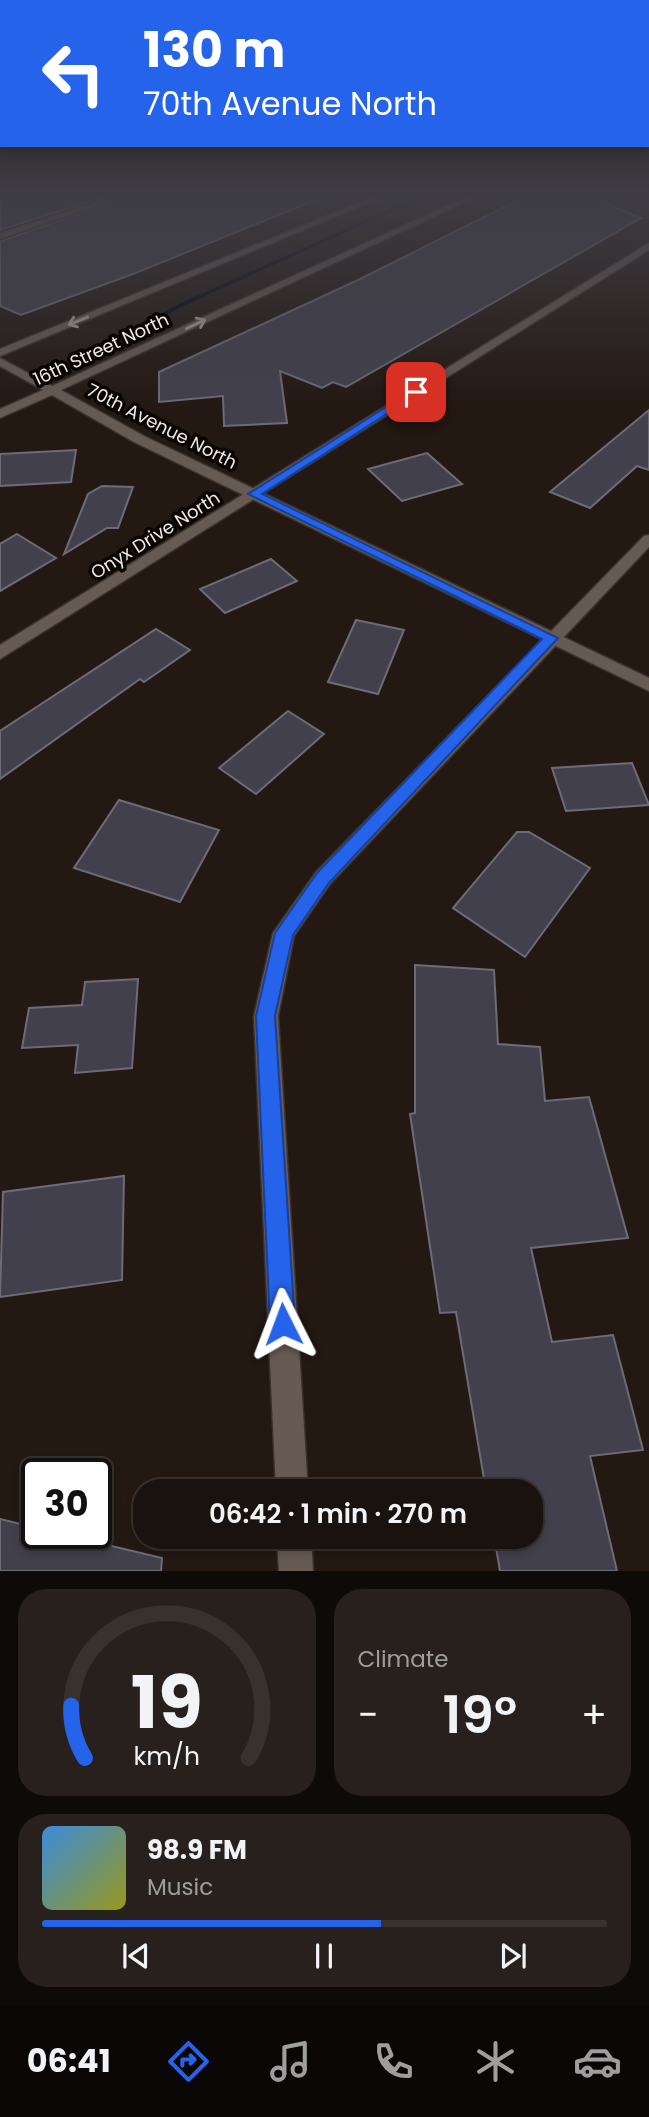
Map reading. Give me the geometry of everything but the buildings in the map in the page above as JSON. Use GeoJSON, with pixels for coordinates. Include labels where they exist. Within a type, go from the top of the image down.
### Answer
{"type":"FeatureCollection","features":[{"type":"Feature","properties":{"kind":"street","name":"16th Street North"},"geometry":{"type":"LineString","coordinates":[[0,353],[213,265]]}},
{"type":"Feature","properties":{"kind":"street","name":"16th Street North"},"geometry":{"type":"LineString","coordinates":[[0,414],[323,265]]}},
{"type":"Feature","properties":{"kind":"street","name":"Onyx Drive North"},"geometry":{"type":"LineString","coordinates":[[0,653],[618,265]]}},
{"type":"Feature","properties":{"kind":"street","name":"70th Avenue North"},"geometry":{"type":"LineString","coordinates":[[0,362],[139,439],[649,685]]}},
{"type":"Feature","properties":{"kind":"street"},"geometry":{"type":"LineString","coordinates":[[291,1479],[266,1016],[284,933],[323,878],[551,638],[649,540]]}},
{"type":"Feature","properties":{"kind":"street"},"geometry":{"type":"LineString","coordinates":[[295,1549],[296,1571]]}},
{"type":"Feature","properties":{"kind":"waterway"},"geometry":{"type":"LineString","coordinates":[[72,362],[181,305],[269,265]]}},
{"type":"Feature","properties":{"kind":"route"},"geometry":{"type":"LineString","coordinates":[[283,1324],[266,1016],[284,933],[323,878],[551,638],[253,494],[416,392]]}}]}
